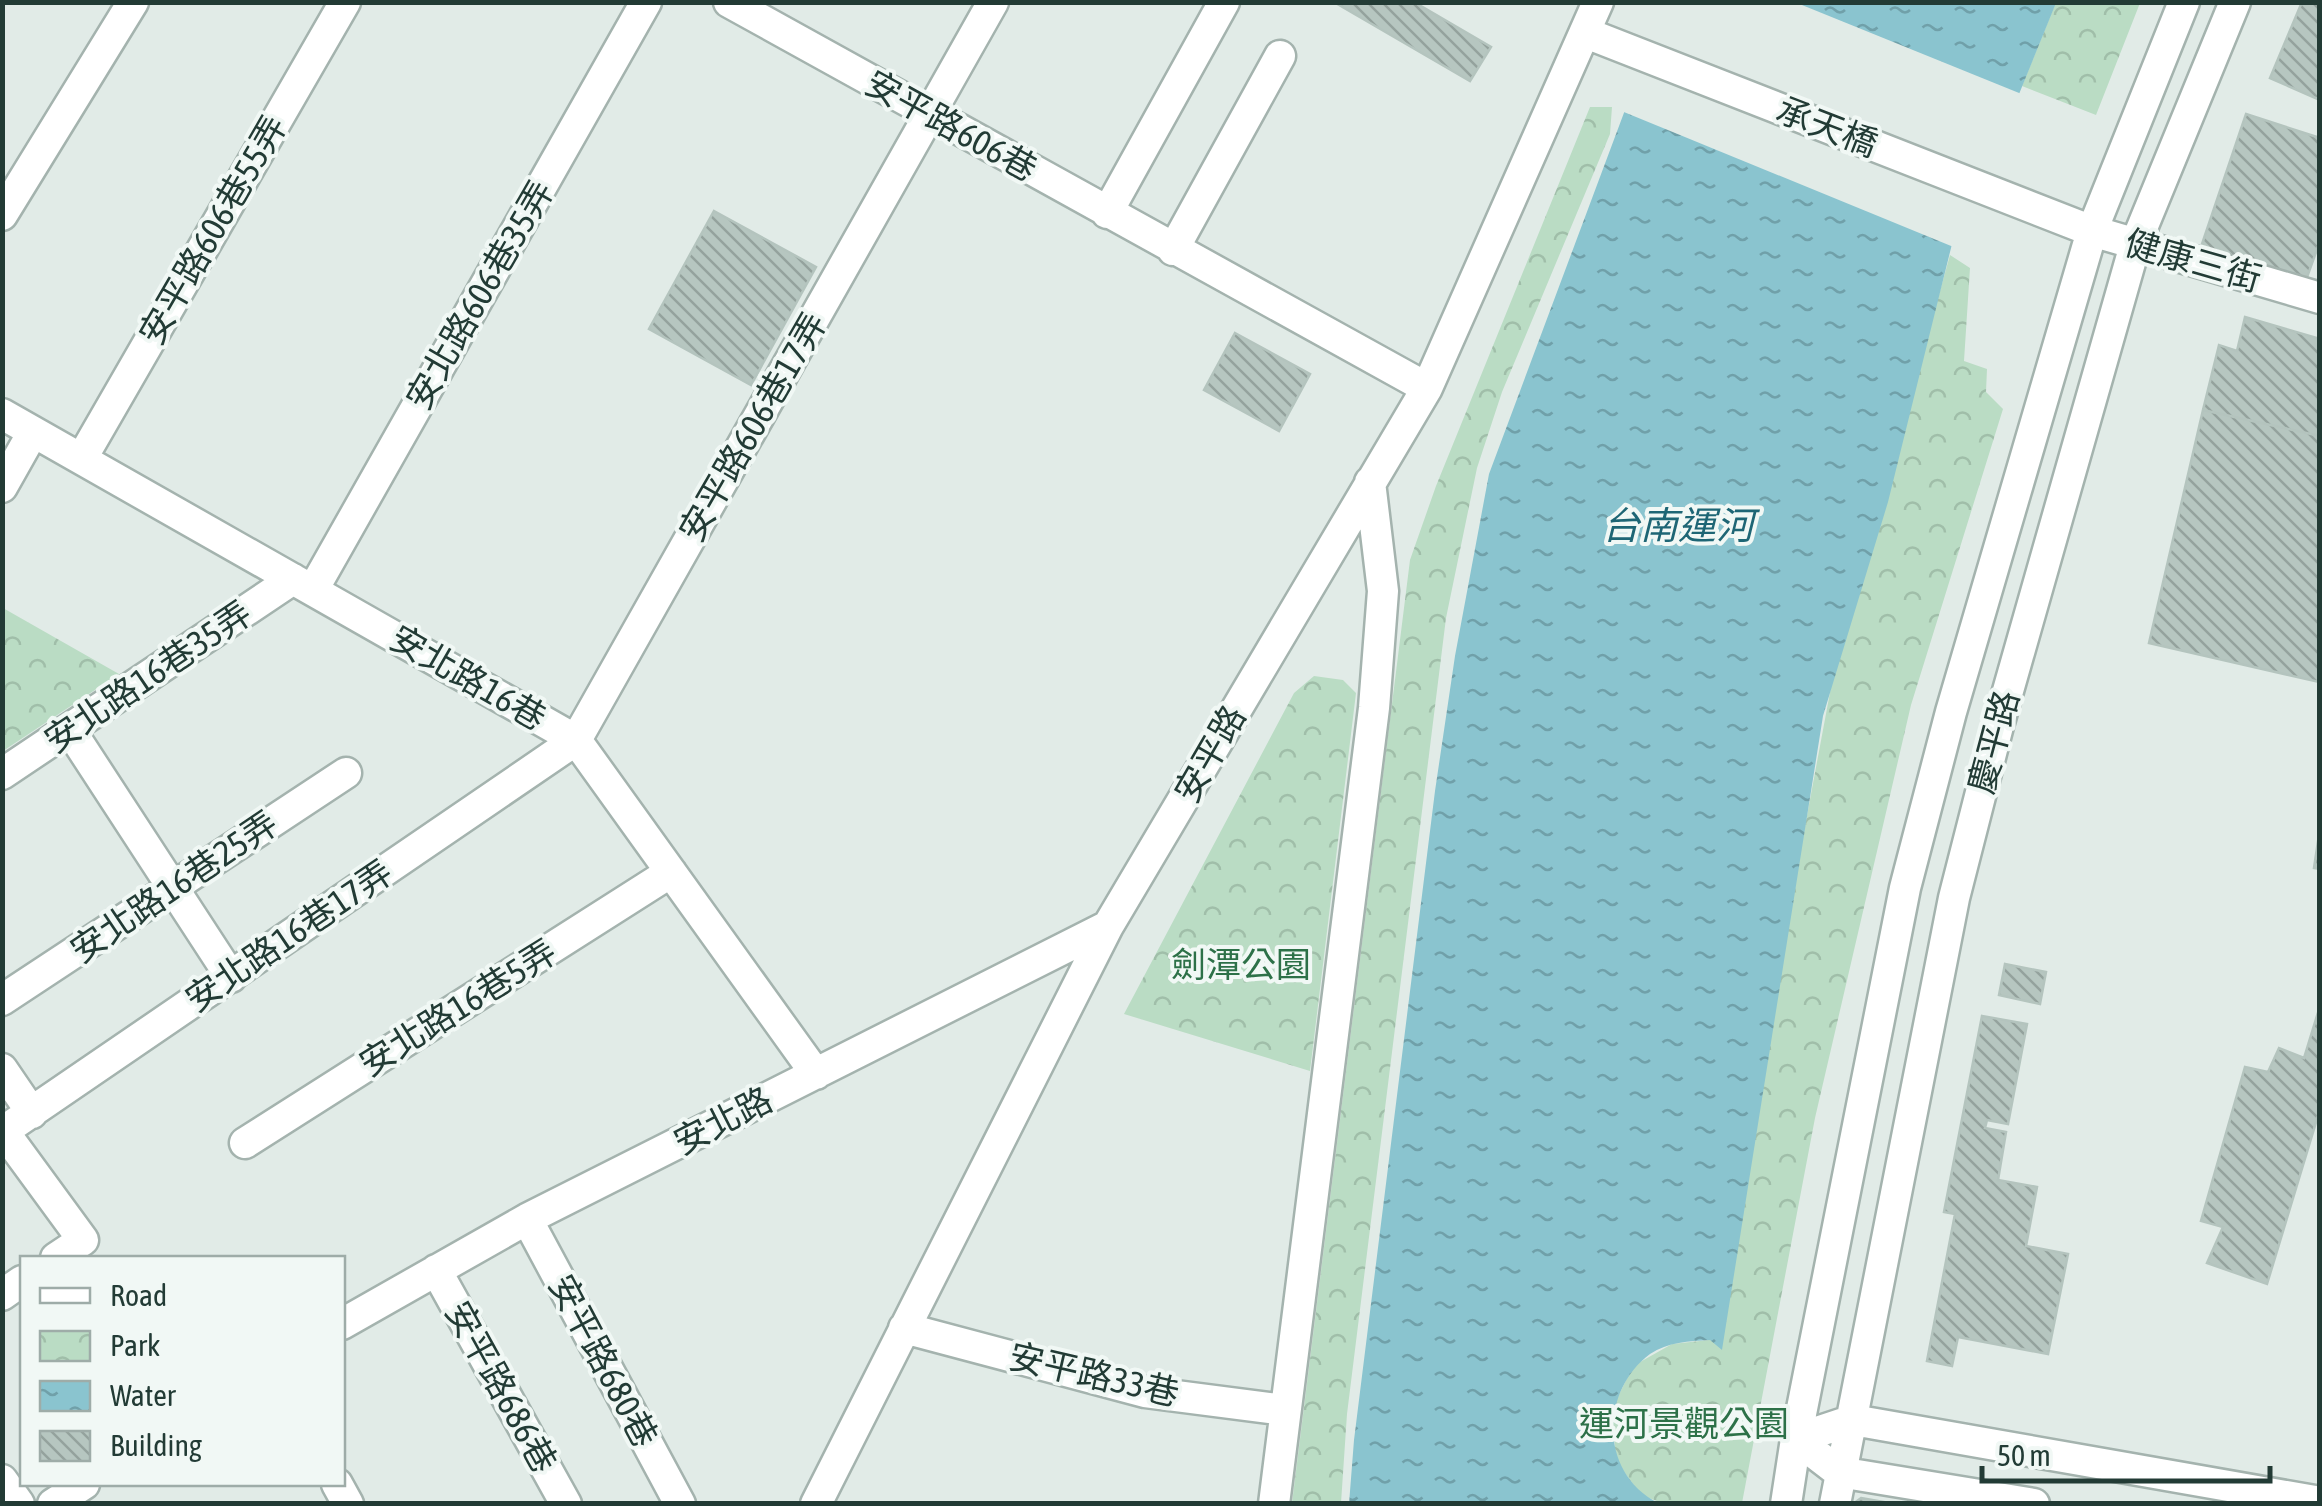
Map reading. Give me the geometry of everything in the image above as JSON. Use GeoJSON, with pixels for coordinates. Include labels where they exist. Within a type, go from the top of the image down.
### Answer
{"type":"FeatureCollection","features":[{"type":"Feature","properties":{"kind":"street"},"geometry":{"type":"LineString","coordinates":[[2,215],[133,2]]}},
{"type":"Feature","properties":{"kind":"street","name":"安平路606巷55弄"},"geometry":{"type":"LineString","coordinates":[[82,458],[344,2]]}},
{"type":"Feature","properties":{"kind":"street","name":"安北路606巷35弄"},"geometry":{"type":"LineString","coordinates":[[303,583],[646,2]]}},
{"type":"Feature","properties":{"kind":"street","name":"安平路606巷"},"geometry":{"type":"LineString","coordinates":[[729,2],[1427,388]]}},
{"type":"Feature","properties":{"kind":"street","name":"安平路606巷17弄"},"geometry":{"type":"LineString","coordinates":[[576,740],[993,2]]}},
{"type":"Feature","properties":{"kind":"street"},"geometry":{"type":"LineString","coordinates":[[1107,213],[1224,2]]}},
{"type":"Feature","properties":{"kind":"street","name":"安平路"},"geometry":{"type":"LineString","coordinates":[[816,1504],[1108,926],[1427,388],[1598,2]]}},
{"type":"Feature","properties":{"kind":"street","name":"慶平路"},"geometry":{"type":"LineString","coordinates":[[1786,1504],[1906,888],[1950,712],[2080,227],[2184,2]]}},
{"type":"Feature","properties":{"kind":"street","name":"慶平路"},"geometry":{"type":"LineString","coordinates":[[1835,1504],[1954,898],[1998,726],[2135,245],[2235,2]]}},
{"type":"Feature","properties":{"kind":"street","name":"承天橋"},"geometry":{"type":"LineString","coordinates":[[1586,34],[2080,227]]}},
{"type":"Feature","properties":{"kind":"street"},"geometry":{"type":"LineString","coordinates":[[1173,250],[1280,56]]}},
{"type":"Feature","properties":{"kind":"street","name":"健康三街"},"geometry":{"type":"LineString","coordinates":[[2080,227],[2320,298]]}},
{"type":"Feature","properties":{"kind":"street","name":"安北路16巷"},"geometry":{"type":"LineString","coordinates":[[2,414],[576,740],[816,1074]]}},
{"type":"Feature","properties":{"kind":"street"},"geometry":{"type":"LineString","coordinates":[[2,488],[34,432]]}},
{"type":"Feature","properties":{"kind":"street"},"geometry":{"type":"LineString","coordinates":[[1274,1504],[1374,708],[1384,591],[1370,482]]}},
{"type":"Feature","properties":{"kind":"street","name":"安北路16巷35弄"},"geometry":{"type":"LineString","coordinates":[[2,774],[303,583]]}},
{"type":"Feature","properties":{"kind":"street"},"geometry":{"type":"LineString","coordinates":[[70,730],[231,976]]}},
{"type":"Feature","properties":{"kind":"street","name":"安北路16巷17弄"},"geometry":{"type":"LineString","coordinates":[[3,1132],[576,740]]}},
{"type":"Feature","properties":{"kind":"street","name":"安北路16巷25弄"},"geometry":{"type":"LineString","coordinates":[[2,1000],[346,773]]}},
{"type":"Feature","properties":{"kind":"street","name":"安北路16巷5弄"},"geometry":{"type":"LineString","coordinates":[[245,1143],[671,872]]}},
{"type":"Feature","properties":{"kind":"street","name":"安北路"},"geometry":{"type":"LineString","coordinates":[[345,1322],[527,1219],[1108,926]]}},
{"type":"Feature","properties":{"kind":"street"},"geometry":{"type":"LineString","coordinates":[[2,1068],[32,1112]]}},
{"type":"Feature","properties":{"kind":"street"},"geometry":{"type":"LineString","coordinates":[[3,1132],[82,1240],[59,1256]]}},
{"type":"Feature","properties":{"kind":"street","name":"安平路680巷"},"geometry":{"type":"LineString","coordinates":[[527,1219],[680,1504]]}},
{"type":"Feature","properties":{"kind":"street","name":"安平路686巷"},"geometry":{"type":"LineString","coordinates":[[436,1270],[566,1504]]}},
{"type":"Feature","properties":{"kind":"street","name":"安平路33巷"},"geometry":{"type":"LineString","coordinates":[[904,1328],[1145,1392],[1285,1410]]}},
{"type":"Feature","properties":{"kind":"street"},"geometry":{"type":"LineString","coordinates":[[1796,1439],[1853,1420],[2320,1502]]}},
{"type":"Feature","properties":{"kind":"street"},"geometry":{"type":"LineString","coordinates":[[1796,1439],[1839,1472],[2034,1504]]}},
{"type":"Feature","properties":{"kind":"street"},"geometry":{"type":"LineString","coordinates":[[2,1480],[19,1504]]}},
{"type":"Feature","properties":{"kind":"street"},"geometry":{"type":"LineString","coordinates":[[52,1504],[81,1486]]}},
{"type":"Feature","properties":{"kind":"green space"},"geometry":{"type":"Polygon","coordinates":[[[2056,2],[2140,3],[2096,115],[2022,86],[2056,2]]]}},
{"type":"Feature","properties":{"kind":"green space"},"geometry":{"type":"Polygon","coordinates":[[[1590,107],[1612,107],[1610,134],[1502,392],[1477,468],[1446,618],[1347,1414],[1341,1503],[1292,1503],[1410,560],[1436,486],[1590,107]]]}},
{"type":"Feature","properties":{"kind":"green space","name":"運河景觀公園"},"geometry":{"type":"Polygon","coordinates":[[[1950,255],[1970,268],[1964,361],[1987,369],[1986,392],[2003,409],[1911,705],[1815,1118],[1742,1503],[1662,1503],[1641,1495],[1616,1461],[1612,1409],[1633,1366],[1672,1344],[1709,1340],[1834,671],[1950,255]]]}},
{"type":"Feature","properties":{"kind":"green space"},"geometry":{"type":"Polygon","coordinates":[[[3,608],[119,674],[3,751],[3,608]]]}},
{"type":"Feature","properties":{"kind":"green space","name":"劍潭公園"},"geometry":{"type":"Polygon","coordinates":[[[1314,676],[1343,680],[1356,693],[1310,1071],[1124,1014],[1294,693],[1314,676]]]}},
{"type":"Feature","properties":{"kind":"water","name":"台南運河"},"geometry":{"type":"Polygon","coordinates":[[[1665,3],[2056,3],[2004,131],[1953,240],[1888,502],[1823,716],[1722,1350],[1710,1340],[1657,1350],[1634,1370],[1615,1409],[1616,1452],[1625,1472],[1639,1490],[1658,1503],[1349,1504],[1435,791],[1489,474],[1665,3]]]}},
{"type":"Feature","properties":{"kind":"pier"},"geometry":{"type":"Polygon","coordinates":[[[1660,2],[1797,3],[2024,95],[1956,248],[1619,110],[1660,2]]]}},
{"type":"Feature","properties":{"kind":"building"},"geometry":{"type":"Polygon","coordinates":[[[1334,2],[1414,2],[1491,47],[1470,81],[1334,2]]]}},
{"type":"Feature","properties":{"kind":"building"},"geometry":{"type":"Polygon","coordinates":[[[2302,2],[2320,2],[2320,100],[2270,78],[2302,2]]]}},
{"type":"Feature","properties":{"kind":"building"},"geometry":{"type":"Polygon","coordinates":[[[2246,114],[2320,138],[2320,241],[2306,280],[2201,247],[2246,114]]]}},
{"type":"Feature","properties":{"kind":"building"},"geometry":{"type":"Polygon","coordinates":[[[714,211],[816,267],[751,385],[649,329],[714,211]]]}},
{"type":"Feature","properties":{"kind":"building"},"geometry":{"type":"Polygon","coordinates":[[[2245,317],[2320,339],[2320,436],[2203,410],[2219,345],[2237,351],[2245,317]]]}},
{"type":"Feature","properties":{"kind":"building"},"geometry":{"type":"Polygon","coordinates":[[[1235,333],[1310,374],[1279,431],[1204,390],[1235,333]]]}},
{"type":"Feature","properties":{"kind":"building"},"geometry":{"type":"Polygon","coordinates":[[[2203,410],[2320,436],[2319,682],[2149,643],[2203,410]]]}},
{"type":"Feature","properties":{"kind":"building"},"geometry":{"type":"Polygon","coordinates":[[[2320,828],[2320,869],[2314,868],[2320,828]]]}},
{"type":"Feature","properties":{"kind":"building"},"geometry":{"type":"Polygon","coordinates":[[[2005,964],[2046,972],[2040,1004],[1999,995],[2005,964]]]}},
{"type":"Feature","properties":{"kind":"building"},"geometry":{"type":"Polygon","coordinates":[[[2320,1006],[2320,1109],[2267,1284],[2207,1263],[2223,1227],[2201,1221],[2245,1067],[2268,1072],[2279,1048],[2304,1058],[2320,1006]]]}},
{"type":"Feature","properties":{"kind":"building"},"geometry":{"type":"Polygon","coordinates":[[[1982,1016],[2027,1024],[2008,1124],[1987,1120],[1985,1128],[2006,1132],[1998,1180],[2037,1187],[2026,1246],[2068,1254],[2048,1354],[1958,1337],[1952,1366],[1927,1361],[1955,1214],[1944,1212],[1982,1016]]]}},
{"type":"Feature","properties":{"kind":"building"},"geometry":{"type":"Polygon","coordinates":[[[1861,1498],[1895,1504],[1853,1504],[1861,1498]]]}}]}
